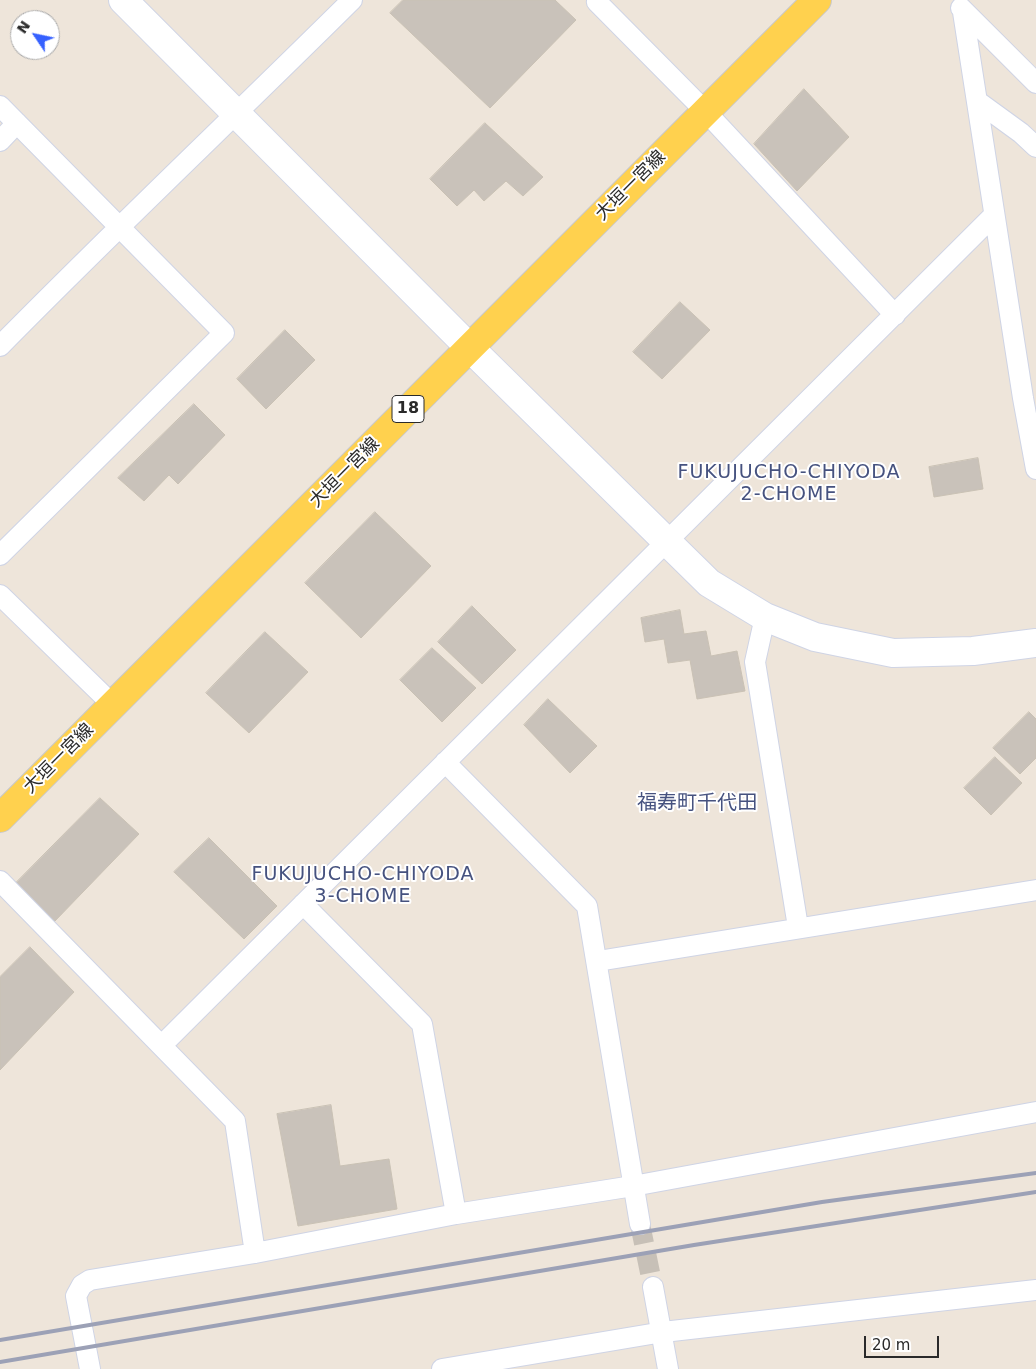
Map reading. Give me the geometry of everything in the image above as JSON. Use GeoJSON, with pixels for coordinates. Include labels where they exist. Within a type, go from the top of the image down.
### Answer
{"type":"FeatureCollection","features":[{"type":"Feature","properties":{"kind":"main road","name":"大垣一宮線"},"geometry":{"type":"LineString","coordinates":[[0,818],[817,0]]}},
{"type":"Feature","properties":{"kind":"street"},"geometry":{"type":"LineString","coordinates":[[0,346],[118,227],[237,114],[352,0]]}},
{"type":"Feature","properties":{"kind":"street"},"geometry":{"type":"LineString","coordinates":[[598,0],[597,2],[706,112],[895,315]]}},
{"type":"Feature","properties":{"kind":"street"},"geometry":{"type":"LineString","coordinates":[[128,2],[470,348],[710,583],[765,617],[815,637],[893,653],[973,652],[1036,643]]}},
{"type":"Feature","properties":{"kind":"street"},"geometry":{"type":"LineString","coordinates":[[960,6],[1036,83]]}},
{"type":"Feature","properties":{"kind":"street"},"geometry":{"type":"LineString","coordinates":[[960,6],[1036,469]]}},
{"type":"Feature","properties":{"kind":"street"},"geometry":{"type":"LineString","coordinates":[[977,101],[1021,133],[1036,147]]}},
{"type":"Feature","properties":{"kind":"street"},"geometry":{"type":"LineString","coordinates":[[0,106],[224,333],[0,555]]}},
{"type":"Feature","properties":{"kind":"street"},"geometry":{"type":"LineString","coordinates":[[0,141],[18,123]]}},
{"type":"Feature","properties":{"kind":"street"},"geometry":{"type":"LineString","coordinates":[[162,1045],[994,215]]}},
{"type":"Feature","properties":{"kind":"street"},"geometry":{"type":"LineString","coordinates":[[0,595],[113,706]]}},
{"type":"Feature","properties":{"kind":"street"},"geometry":{"type":"LineString","coordinates":[[765,617],[755,662],[798,927]]}},
{"type":"Feature","properties":{"kind":"street"},"geometry":{"type":"LineString","coordinates":[[445,762],[587,906],[598,961],[632,1186],[640,1224]]}},
{"type":"Feature","properties":{"kind":"street"},"geometry":{"type":"LineString","coordinates":[[0,881],[235,1121],[256,1253]]}},
{"type":"Feature","properties":{"kind":"street"},"geometry":{"type":"LineString","coordinates":[[598,961],[798,927],[1036,890]]}},
{"type":"Feature","properties":{"kind":"street"},"geometry":{"type":"LineString","coordinates":[[302,904],[422,1024],[456,1214]]}},
{"type":"Feature","properties":{"kind":"street"},"geometry":{"type":"LineString","coordinates":[[90,1369],[76,1296],[82,1285],[90,1280],[256,1253],[456,1214],[632,1186],[1036,1112]]}},
{"type":"Feature","properties":{"kind":"street"},"geometry":{"type":"LineString","coordinates":[[653,1287],[663,1332],[668,1369]]}},
{"type":"Feature","properties":{"kind":"street"},"geometry":{"type":"LineString","coordinates":[[442,1369],[663,1332],[1036,1290]]}},
{"type":"Feature","properties":{"kind":"building"},"geometry":{"type":"Polygon","coordinates":[[[403,0],[555,0],[576,20],[490,108],[390,13],[403,0]]]}},
{"type":"Feature","properties":{"kind":"building"},"geometry":{"type":"Polygon","coordinates":[[[804,89],[849,137],[797,191],[754,144],[804,89]]]}},
{"type":"Feature","properties":{"kind":"building"},"geometry":{"type":"Polygon","coordinates":[[[485,123],[543,177],[523,196],[506,181],[484,201],[474,190],[457,206],[430,179],[485,123]]]}},
{"type":"Feature","properties":{"kind":"building"},"geometry":{"type":"Polygon","coordinates":[[[680,302],[710,330],[662,379],[633,352],[680,302]]]}},
{"type":"Feature","properties":{"kind":"building"},"geometry":{"type":"Polygon","coordinates":[[[285,330],[315,360],[266,409],[237,379],[285,330]]]}},
{"type":"Feature","properties":{"kind":"building"},"geometry":{"type":"Polygon","coordinates":[[[194,404],[225,435],[178,484],[169,475],[144,501],[118,478],[194,404]]]}},
{"type":"Feature","properties":{"kind":"building"},"geometry":{"type":"Polygon","coordinates":[[[978,458],[983,489],[934,497],[929,467],[978,458]]]}},
{"type":"Feature","properties":{"kind":"building"},"geometry":{"type":"Polygon","coordinates":[[[375,512],[431,566],[361,638],[305,583],[375,512]]]}},
{"type":"Feature","properties":{"kind":"building"},"geometry":{"type":"Polygon","coordinates":[[[472,606],[516,650],[482,684],[438,642],[472,606]]]}},
{"type":"Feature","properties":{"kind":"building"},"geometry":{"type":"Polygon","coordinates":[[[680,610],[684,634],[706,631],[711,656],[737,651],[745,691],[697,699],[690,660],[668,663],[664,639],[645,642],[641,618],[680,610]]]}},
{"type":"Feature","properties":{"kind":"building"},"geometry":{"type":"Polygon","coordinates":[[[265,632],[308,672],[249,733],[206,693],[265,632]]]}},
{"type":"Feature","properties":{"kind":"building"},"geometry":{"type":"Polygon","coordinates":[[[432,648],[476,688],[442,722],[400,680],[432,648]]]}},
{"type":"Feature","properties":{"kind":"building"},"geometry":{"type":"Polygon","coordinates":[[[548,699],[597,746],[570,773],[524,725],[548,699]]]}},
{"type":"Feature","properties":{"kind":"building"},"geometry":{"type":"Polygon","coordinates":[[[1029,712],[1036,719],[1036,758],[1020,774],[993,748],[1029,712]]]}},
{"type":"Feature","properties":{"kind":"building"},"geometry":{"type":"Polygon","coordinates":[[[995,757],[1022,783],[991,815],[964,788],[995,757]]]}},
{"type":"Feature","properties":{"kind":"building"},"geometry":{"type":"Polygon","coordinates":[[[100,798],[139,834],[54,922],[15,884],[100,798]]]}},
{"type":"Feature","properties":{"kind":"building"},"geometry":{"type":"Polygon","coordinates":[[[209,838],[277,906],[244,939],[174,872],[209,838]]]}},
{"type":"Feature","properties":{"kind":"building"},"geometry":{"type":"Polygon","coordinates":[[[30,947],[74,992],[0,1070],[0,977],[30,947]]]}},
{"type":"Feature","properties":{"kind":"building"},"geometry":{"type":"Polygon","coordinates":[[[331,1105],[340,1166],[389,1159],[397,1209],[298,1226],[277,1114],[331,1105]]]}},
{"type":"Feature","properties":{"kind":"tunnel"},"geometry":{"type":"LineString","coordinates":[[640,1224],[653,1287]]}},
{"type":"Feature","properties":{"kind":"railway"},"geometry":{"type":"LineString","coordinates":[[0,1340],[822,1202],[1036,1173]]}},
{"type":"Feature","properties":{"kind":"railway"},"geometry":{"type":"LineString","coordinates":[[0,1362],[694,1245],[1036,1192]]}},
{"type":"Feature","properties":{"kind":"district","name":"FUKUJUCHO-CHIYODA 2-CHOME"},"geometry":{"type":"Point","coordinates":[789,484]}},
{"type":"Feature","properties":{"kind":"district","name":"福寿町千代田"},"geometry":{"type":"Point","coordinates":[697,804]}},
{"type":"Feature","properties":{"kind":"district","name":"FUKUJUCHO-CHIYODA 3-CHOME"},"geometry":{"type":"Point","coordinates":[363,886]}}]}
